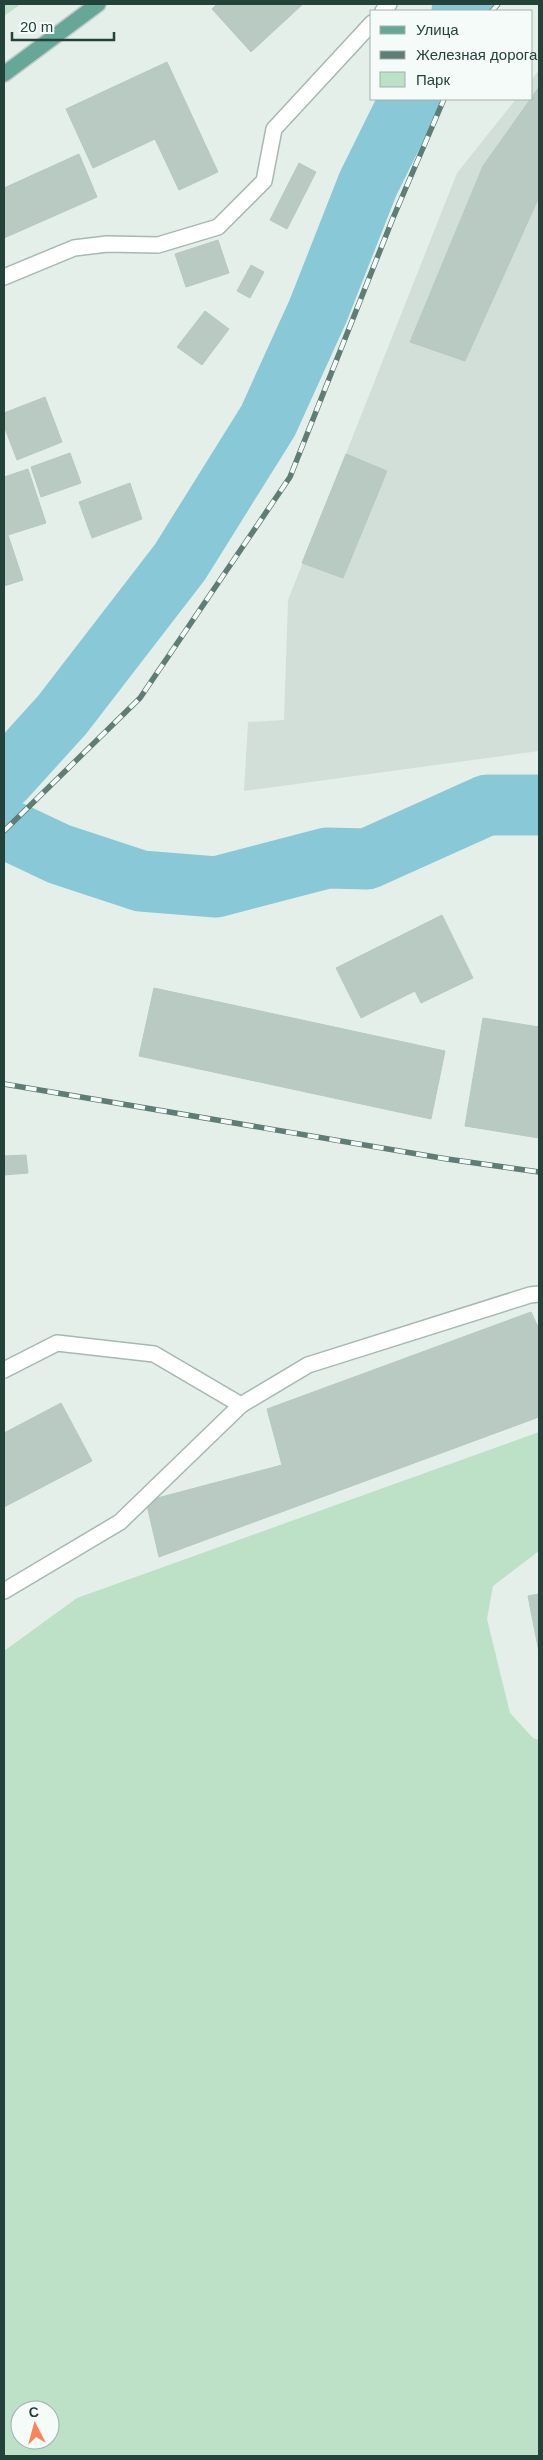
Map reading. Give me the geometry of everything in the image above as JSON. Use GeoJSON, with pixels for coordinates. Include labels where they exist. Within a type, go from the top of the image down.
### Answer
{"type":"FeatureCollection","features":[{"type":"Feature","properties":{"kind":"main road"},"geometry":{"type":"LineString","coordinates":[[4,74],[98,4]]}},
{"type":"Feature","properties":{"kind":"lane"},"geometry":{"type":"LineString","coordinates":[[4,277],[74,248],[107,244],[158,245],[218,227],[264,182],[274,129],[370,25]]}},
{"type":"Feature","properties":{"kind":"lane"},"geometry":{"type":"LineString","coordinates":[[4,1591],[120,1522],[241,1405],[308,1365],[530,1295],[539,1294]]}},
{"type":"Feature","properties":{"kind":"lane"},"geometry":{"type":"LineString","coordinates":[[4,1370],[57,1343],[154,1354],[241,1405]]}},
{"type":"Feature","properties":{"kind":"shaded area"},"geometry":{"type":"Polygon","coordinates":[[[539,70],[539,751],[244,791],[248,722],[284,720],[288,600],[457,173],[515,100],[533,100],[533,78],[539,70]]]}},
{"type":"Feature","properties":{"kind":"green space"},"geometry":{"type":"Polygon","coordinates":[[[4,4],[21,4],[4,16],[4,4]]]}},
{"type":"Feature","properties":{"kind":"green space"},"geometry":{"type":"Polygon","coordinates":[[[539,1432],[539,1551],[493,1586],[487,1619],[510,1713],[533,1738],[539,1740],[539,2456],[4,2456],[4,1651],[77,1598],[539,1432]]]}},
{"type":"Feature","properties":{"kind":"building"},"geometry":{"type":"Polygon","coordinates":[[[217,4],[303,4],[251,52],[212,9],[217,4]]]}},
{"type":"Feature","properties":{"kind":"building"},"geometry":{"type":"Polygon","coordinates":[[[167,62],[218,172],[179,190],[155,139],[93,168],[66,109],[167,62]]]}},
{"type":"Feature","properties":{"kind":"building"},"geometry":{"type":"Polygon","coordinates":[[[539,87],[539,197],[465,361],[410,342],[483,166],[530,100],[533,100],[533,95],[539,87]]]}},
{"type":"Feature","properties":{"kind":"building"},"geometry":{"type":"Polygon","coordinates":[[[79,154],[97,197],[4,238],[4,188],[79,154]]]}},
{"type":"Feature","properties":{"kind":"building"},"geometry":{"type":"Polygon","coordinates":[[[299,163],[316,172],[287,229],[270,220],[299,163]]]}},
{"type":"Feature","properties":{"kind":"building"},"geometry":{"type":"Polygon","coordinates":[[[218,240],[229,273],[186,287],[175,254],[218,240]]]}},
{"type":"Feature","properties":{"kind":"building"},"geometry":{"type":"Polygon","coordinates":[[[251,265],[264,272],[250,298],[237,291],[251,265]]]}},
{"type":"Feature","properties":{"kind":"building"},"geometry":{"type":"Polygon","coordinates":[[[205,311],[229,329],[202,365],[177,347],[205,311]]]}},
{"type":"Feature","properties":{"kind":"building"},"geometry":{"type":"Polygon","coordinates":[[[45,397],[62,442],[17,460],[4,426],[4,413],[45,397]]]}},
{"type":"Feature","properties":{"kind":"building"},"geometry":{"type":"Polygon","coordinates":[[[70,453],[81,483],[41,497],[31,467],[70,453]]]}},
{"type":"Feature","properties":{"kind":"building"},"geometry":{"type":"Polygon","coordinates":[[[346,454],[387,471],[343,578],[302,563],[346,454]]]}},
{"type":"Feature","properties":{"kind":"building"},"geometry":{"type":"Polygon","coordinates":[[[28,469],[46,523],[8,535],[23,580],[4,586],[4,477],[28,469]]]}},
{"type":"Feature","properties":{"kind":"building"},"geometry":{"type":"Polygon","coordinates":[[[130,483],[142,519],[92,538],[79,502],[130,483]]]}},
{"type":"Feature","properties":{"kind":"building"},"geometry":{"type":"Polygon","coordinates":[[[442,915],[473,978],[421,1003],[415,991],[361,1018],[336,968],[442,915]]]}},
{"type":"Feature","properties":{"kind":"building"},"geometry":{"type":"Polygon","coordinates":[[[154,988],[445,1051],[431,1119],[139,1056],[154,988]]]}},
{"type":"Feature","properties":{"kind":"building"},"geometry":{"type":"Polygon","coordinates":[[[483,1018],[539,1027],[539,1138],[465,1126],[483,1018]]]}},
{"type":"Feature","properties":{"kind":"building"},"geometry":{"type":"Polygon","coordinates":[[[26,1155],[28,1173],[4,1175],[4,1156],[26,1155]]]}},
{"type":"Feature","properties":{"kind":"building"},"geometry":{"type":"Polygon","coordinates":[[[531,1312],[539,1329],[539,1417],[159,1557],[146,1501],[282,1465],[267,1409],[531,1312]]]}},
{"type":"Feature","properties":{"kind":"building"},"geometry":{"type":"Polygon","coordinates":[[[61,1403],[92,1461],[4,1507],[4,1433],[61,1403]]]}},
{"type":"Feature","properties":{"kind":"building"},"geometry":{"type":"Polygon","coordinates":[[[539,1594],[539,1652],[528,1596],[539,1594]]]}},
{"type":"Feature","properties":{"kind":"waterway"},"geometry":{"type":"LineString","coordinates":[[463,10],[466,4]]}},
{"type":"Feature","properties":{"kind":"waterway"},"geometry":{"type":"LineString","coordinates":[[4,779],[62,715],[180,562],[268,421],[318,311],[368,184],[410,100]]}},
{"type":"Feature","properties":{"kind":"waterway"},"geometry":{"type":"LineString","coordinates":[[4,828],[59,854],[141,881],[216,887],[327,858],[367,859],[487,805],[539,805]]}},
{"type":"Feature","properties":{"kind":"railway"},"geometry":{"type":"LineString","coordinates":[[493,10],[498,4]]}},
{"type":"Feature","properties":{"kind":"railway"},"geometry":{"type":"LineString","coordinates":[[4,831],[140,698],[290,477],[393,218],[444,100]]}},
{"type":"Feature","properties":{"kind":"railway"},"geometry":{"type":"LineString","coordinates":[[4,1084],[447,1159],[539,1172]]}}]}
